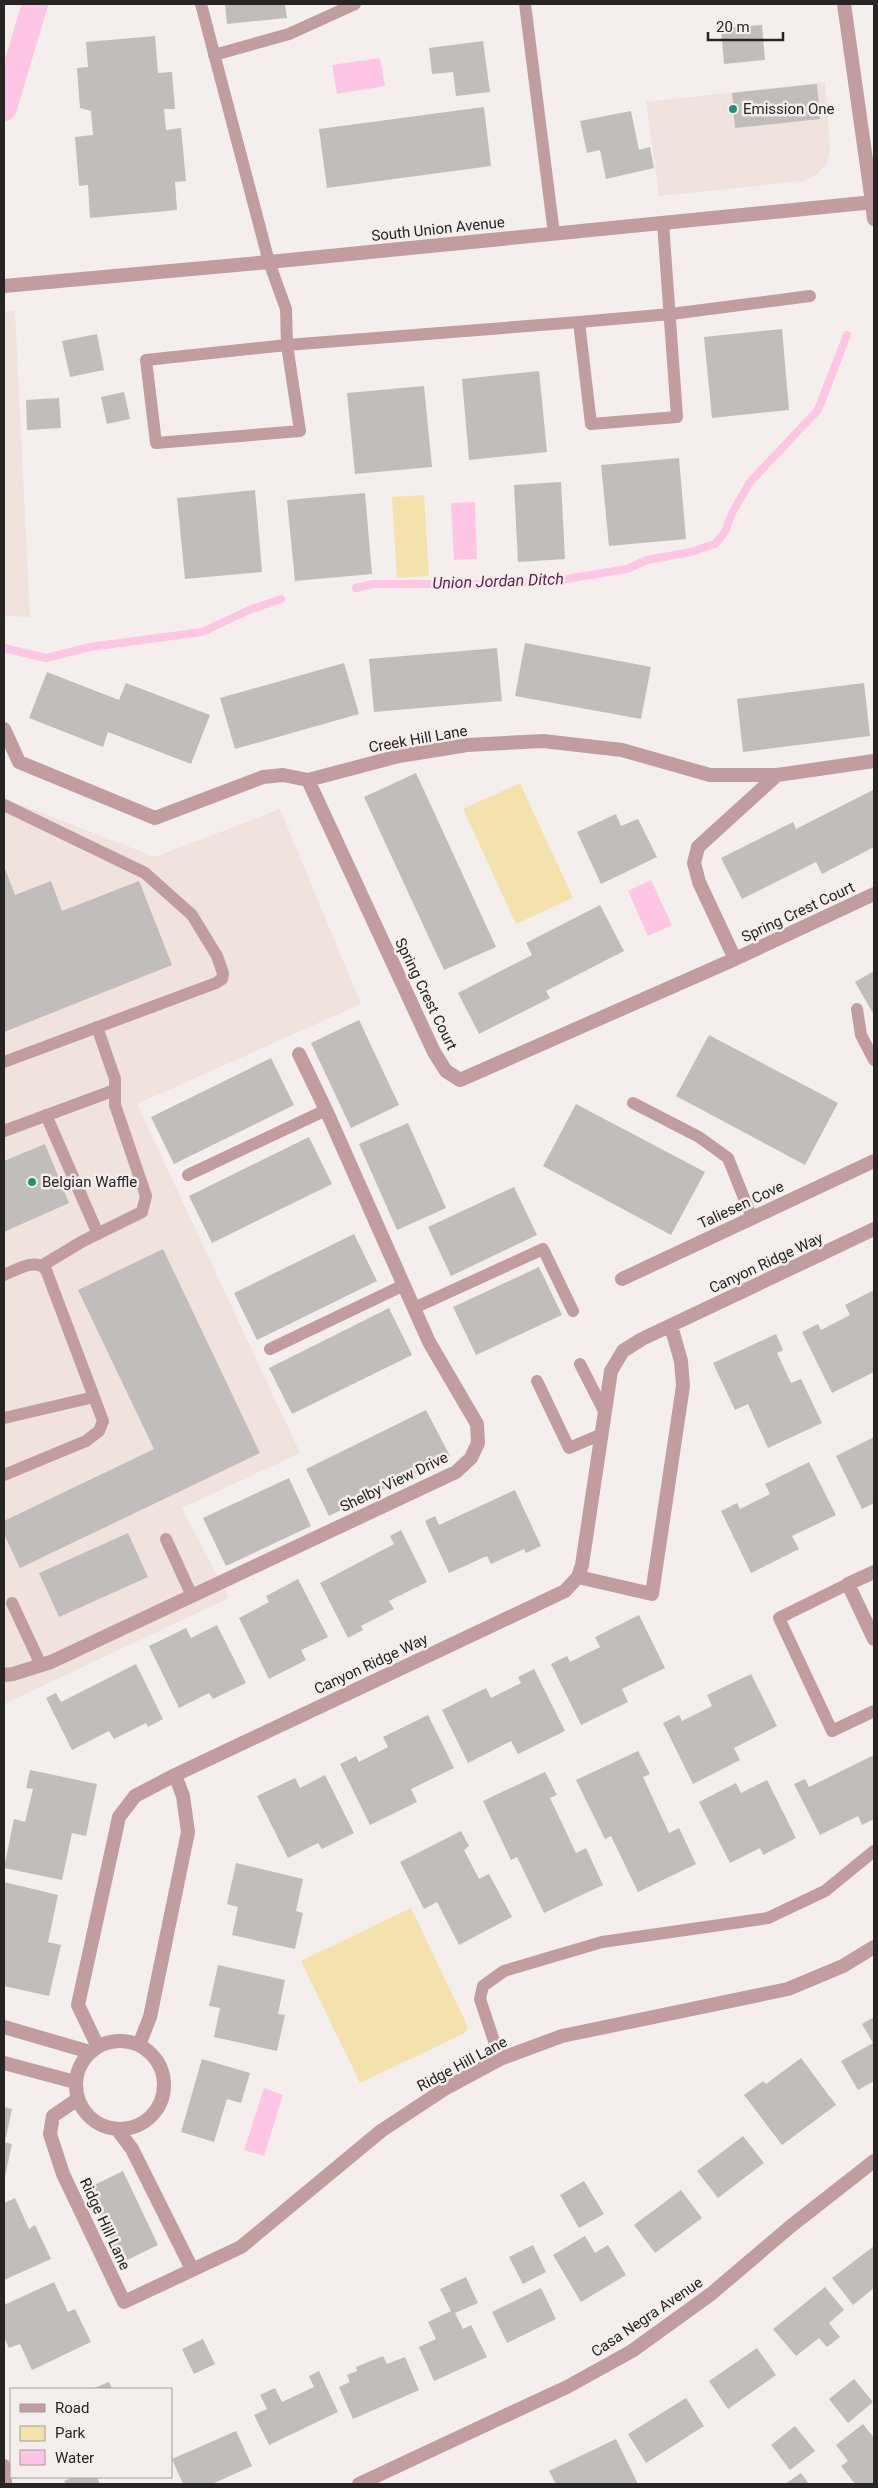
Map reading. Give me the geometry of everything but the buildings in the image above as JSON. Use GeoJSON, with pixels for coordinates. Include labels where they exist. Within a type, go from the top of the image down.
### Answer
{"type":"FeatureCollection","features":[{"type":"Feature","properties":{"kind":"street"},"geometry":{"type":"LineString","coordinates":[[844,4],[874,219]]}},
{"type":"Feature","properties":{"kind":"street","name":"South Union Avenue"},"geometry":{"type":"LineString","coordinates":[[4,286],[269,262],[873,202]]}},
{"type":"Feature","properties":{"kind":"street","name":"Creek Hill Lane"},"geometry":{"type":"LineString","coordinates":[[4,729],[19,762],[155,818],[263,777],[283,775],[308,780],[399,756],[467,745],[543,741],[622,750],[710,775],[777,775],[874,762]]}},
{"type":"Feature","properties":{"kind":"street","name":"Spring Crest Court"},"geometry":{"type":"LineString","coordinates":[[735,959],[698,882],[694,863],[698,847],[777,775]]}},
{"type":"Feature","properties":{"kind":"street","name":"Spring Crest Court"},"geometry":{"type":"LineString","coordinates":[[308,780],[434,1052],[446,1071],[460,1080],[735,959],[874,894]]}},
{"type":"Feature","properties":{"kind":"street","name":"Shelby View Drive"},"geometry":{"type":"LineString","coordinates":[[4,1675],[41,1665],[192,1596],[456,1472],[471,1458],[478,1443],[477,1424],[429,1342],[326,1110],[299,1054]]}},
{"type":"Feature","properties":{"kind":"street","name":"Taliesen Cove"},"geometry":{"type":"LineString","coordinates":[[622,1278],[874,1161]]}},
{"type":"Feature","properties":{"kind":"street","name":"Canyon Ridge Way"},"geometry":{"type":"LineString","coordinates":[[94,2050],[78,2004],[119,1817],[135,1796],[175,1775],[565,1591],[578,1577],[582,1565],[612,1371],[623,1350],[642,1339],[874,1229]]}},
{"type":"Feature","properties":{"kind":"street"},"geometry":{"type":"LineString","coordinates":[[578,1577],[652,1594],[683,1386],[681,1361],[671,1326]]}},
{"type":"Feature","properties":{"kind":"street"},"geometry":{"type":"LineString","coordinates":[[874,1572],[848,1584],[874,1639]]}},
{"type":"Feature","properties":{"kind":"street"},"geometry":{"type":"LineString","coordinates":[[139,2045],[150,2017],[188,1832],[182,1796],[175,1775]]}},
{"type":"Feature","properties":{"kind":"street","name":"Ridge Hill Lane"},"geometry":{"type":"LineString","coordinates":[[78,2099],[53,2116],[50,2134],[63,2174],[124,2302],[241,2247],[380,2131],[446,2088],[500,2059],[562,2036],[788,1989],[842,1966],[874,1947]]}},
{"type":"Feature","properties":{"kind":"street"},"geometry":{"type":"LineString","coordinates":[[4,2027],[94,2050]]}},
{"type":"Feature","properties":{"kind":"street"},"geometry":{"type":"LineString","coordinates":[[122,2040],[139,2045],[153,2056],[162,2070],[164,2088],[160,2104],[149,2118],[134,2127],[117,2129],[100,2125],[86,2114],[78,2099],[75,2082],[80,2066],[94,2050],[105,2043],[122,2040]]}},
{"type":"Feature","properties":{"kind":"street"},"geometry":{"type":"LineString","coordinates":[[4,2064],[75,2082]]}},
{"type":"Feature","properties":{"kind":"street"},"geometry":{"type":"LineString","coordinates":[[117,2129],[132,2149],[192,2269]]}},
{"type":"Feature","properties":{"kind":"street","name":"Casa Negra Avenue"},"geometry":{"type":"LineString","coordinates":[[358,2484],[567,2388],[632,2351],[711,2294],[791,2226],[874,2162]]}},
{"type":"Feature","properties":{"kind":"street"},"geometry":{"type":"LineString","coordinates":[[4,2466],[5,2484]]}},
{"type":"Feature","properties":{"kind":"lane"},"geometry":{"type":"LineString","coordinates":[[201,4],[269,262],[286,309],[287,345],[300,431],[156,443],[146,360],[287,345],[671,314],[810,296]]}},
{"type":"Feature","properties":{"kind":"lane"},"geometry":{"type":"LineString","coordinates":[[214,55],[289,34],[355,4]]}},
{"type":"Feature","properties":{"kind":"lane"},"geometry":{"type":"LineString","coordinates":[[525,4],[554,234]]}},
{"type":"Feature","properties":{"kind":"lane"},"geometry":{"type":"LineString","coordinates":[[579,322],[591,424],[678,417],[663,223]]}},
{"type":"Feature","properties":{"kind":"lane"},"geometry":{"type":"LineString","coordinates":[[4,804],[145,873],[192,915],[217,956],[223,973],[222,979],[216,983],[4,1062]]}},
{"type":"Feature","properties":{"kind":"lane"},"geometry":{"type":"LineString","coordinates":[[857,1010],[861,1035],[874,1060]]}},
{"type":"Feature","properties":{"kind":"lane"},"geometry":{"type":"LineString","coordinates":[[4,1275],[36,1263],[42,1265],[142,1212],[146,1206],[146,1196],[115,1105],[115,1079],[97,1028]]}},
{"type":"Feature","properties":{"kind":"lane"},"geometry":{"type":"LineString","coordinates":[[4,1132],[115,1090]]}},
{"type":"Feature","properties":{"kind":"lane"},"geometry":{"type":"LineString","coordinates":[[633,1103],[699,1137],[728,1158],[752,1218]]}},
{"type":"Feature","properties":{"kind":"lane"},"geometry":{"type":"LineString","coordinates":[[188,1175],[326,1110]]}},
{"type":"Feature","properties":{"kind":"lane"},"geometry":{"type":"LineString","coordinates":[[46,1116],[98,1234]]}},
{"type":"Feature","properties":{"kind":"lane"},"geometry":{"type":"LineString","coordinates":[[414,1308],[543,1249],[572,1311]]}},
{"type":"Feature","properties":{"kind":"lane"},"geometry":{"type":"LineString","coordinates":[[4,1475],[86,1441],[99,1431],[103,1421],[42,1265]]}},
{"type":"Feature","properties":{"kind":"lane"},"geometry":{"type":"LineString","coordinates":[[270,1350],[404,1285]]}},
{"type":"Feature","properties":{"kind":"lane"},"geometry":{"type":"LineString","coordinates":[[580,1364],[605,1413]]}},
{"type":"Feature","properties":{"kind":"lane"},"geometry":{"type":"LineString","coordinates":[[537,1381],[569,1448],[602,1434]]}},
{"type":"Feature","properties":{"kind":"lane"},"geometry":{"type":"LineString","coordinates":[[4,1418],[94,1396]]}},
{"type":"Feature","properties":{"kind":"lane"},"geometry":{"type":"LineString","coordinates":[[166,1539],[192,1596]]}},
{"type":"Feature","properties":{"kind":"lane"},"geometry":{"type":"LineString","coordinates":[[848,1584],[779,1618],[832,1730],[874,1711]]}},
{"type":"Feature","properties":{"kind":"lane"},"geometry":{"type":"LineString","coordinates":[[12,1603],[41,1665]]}},
{"type":"Feature","properties":{"kind":"lane"},"geometry":{"type":"LineString","coordinates":[[500,2059],[480,1999],[483,1986],[504,1971],[602,1942],[768,1918],[825,1891],[874,1852]]}},
{"type":"Feature","properties":{"kind":"shaded area"},"geometry":{"type":"Polygon","coordinates":[[[825,82],[830,150],[827,163],[816,175],[804,181],[659,196],[646,102],[825,82]]]}},
{"type":"Feature","properties":{"kind":"shaded area"},"geometry":{"type":"Polygon","coordinates":[[[15,311],[30,617],[4,616],[4,312],[15,311]]]}},
{"type":"Feature","properties":{"kind":"shaded area"},"geometry":{"type":"Polygon","coordinates":[[[4,798],[155,857],[280,809],[361,1004],[137,1104],[300,1453],[182,1508],[229,1598],[4,1704],[4,798]]]}},
{"type":"Feature","properties":{"kind":"green space"},"geometry":{"type":"Polygon","coordinates":[[[424,495],[429,576],[397,578],[392,497],[424,495]]]}},
{"type":"Feature","properties":{"kind":"green space"},"geometry":{"type":"Polygon","coordinates":[[[520,783],[573,898],[516,924],[463,809],[520,783]]]}},
{"type":"Feature","properties":{"kind":"green space"},"geometry":{"type":"Polygon","coordinates":[[[411,1908],[468,2027],[465,2033],[360,2083],[301,1961],[411,1908]]]}},
{"type":"Feature","properties":{"kind":"water"},"geometry":{"type":"Polygon","coordinates":[[[380,58],[385,86],[337,94],[332,65],[380,58]]]}},
{"type":"Feature","properties":{"kind":"water"},"geometry":{"type":"Polygon","coordinates":[[[475,502],[477,559],[454,560],[451,503],[475,502]]]}},
{"type":"Feature","properties":{"kind":"water"},"geometry":{"type":"Polygon","coordinates":[[[651,880],[672,925],[648,936],[628,891],[651,880]]]}},
{"type":"Feature","properties":{"kind":"water"},"geometry":{"type":"Polygon","coordinates":[[[264,2088],[283,2095],[264,2156],[244,2150],[264,2088]]]}},
{"type":"Feature","properties":{"kind":"waterway"},"geometry":{"type":"LineString","coordinates":[[4,108],[35,4]]}},
{"type":"Feature","properties":{"kind":"waterway","name":"Union Jordan Ditch"},"geometry":{"type":"LineString","coordinates":[[356,588],[373,584],[490,584],[554,581],[627,569],[647,560],[691,552],[715,544],[725,532],[732,513],[750,482],[818,410],[847,335]]}},
{"type":"Feature","properties":{"kind":"waterway","name":"Union Jordan Ditch"},"geometry":{"type":"LineString","coordinates":[[4,648],[46,658],[90,647],[202,632],[249,610],[281,599]]}},
{"type":"Feature","properties":{"kind":"place","name":"Emission One"},"geometry":{"type":"Point","coordinates":[733,109]}},
{"type":"Feature","properties":{"kind":"place","name":"Belgian Waffle"},"geometry":{"type":"Point","coordinates":[32,1182]}}]}
